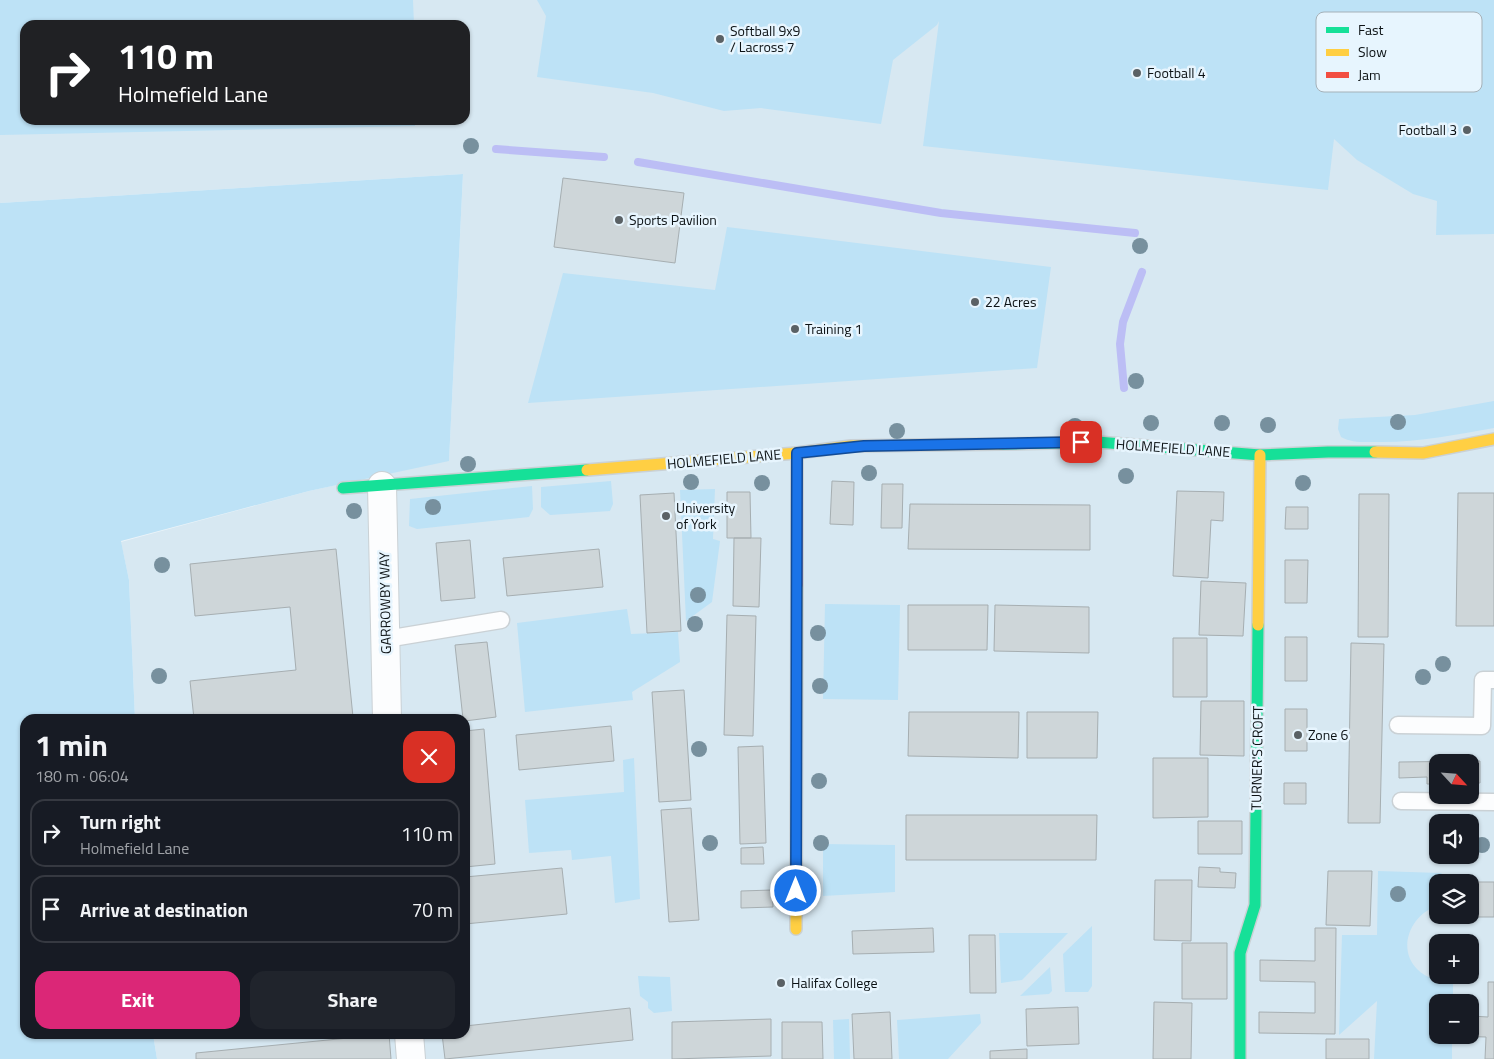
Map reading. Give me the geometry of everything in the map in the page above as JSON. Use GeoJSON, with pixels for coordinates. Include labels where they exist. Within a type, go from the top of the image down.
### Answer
{"type":"FeatureCollection","features":[{"type":"Feature","properties":{"kind":"street","name":"HOLMEFIELD LANE"},"geometry":{"type":"LineString","coordinates":[[343,488],[797,453],[860,446],[1097,442],[1260,455],[1328,452],[1423,453],[1494,439]]}},
{"type":"Feature","properties":{"kind":"street"},"geometry":{"type":"LineString","coordinates":[[796,929],[797,453]]}},
{"type":"Feature","properties":{"kind":"street","name":"TURNER'S CROFT"},"geometry":{"type":"LineString","coordinates":[[1240,1059],[1240,952],[1255,905],[1256,876],[1260,455]]}},
{"type":"Feature","properties":{"kind":"street","name":"GARROWBY WAY"},"geometry":{"type":"LineString","coordinates":[[382,486],[386,714]]}},
{"type":"Feature","properties":{"kind":"street"},"geometry":{"type":"LineString","coordinates":[[409,1039],[411,1059]]}},
{"type":"Feature","properties":{"kind":"lane"},"geometry":{"type":"LineString","coordinates":[[386,639],[501,620]]}},
{"type":"Feature","properties":{"kind":"lane"},"geometry":{"type":"LineString","coordinates":[[1398,725],[1482,726],[1483,680],[1494,680]]}},
{"type":"Feature","properties":{"kind":"lane"},"geometry":{"type":"LineString","coordinates":[[1401,801],[1494,802]]}},
{"type":"Feature","properties":{"kind":"shaded area","name":"University of York"},"geometry":{"type":"Polygon","coordinates":[[[0,0],[1494,0],[1494,1059],[157,1059],[154,1039],[470,1039],[470,714],[135,714],[129,580],[121,542],[309,491],[449,460],[463,174],[0,203],[0,0]]]}},
{"type":"Feature","properties":{"kind":"shaded area"},"geometry":{"type":"Polygon","coordinates":[[[0,0],[413,0],[414,20],[20,20],[20,125],[415,126],[0,135],[0,0]]]}},
{"type":"Feature","properties":{"kind":"shaded area"},"geometry":{"type":"Polygon","coordinates":[[[537,0],[1494,0],[1494,234],[1436,235],[1437,201],[1413,194],[1357,160],[1334,139],[1328,190],[923,146],[939,21],[937,25],[893,60],[881,124],[761,108],[724,111],[653,93],[537,77],[546,16],[537,0]]]}},
{"type":"Feature","properties":{"kind":"shaded area"},"geometry":{"type":"Polygon","coordinates":[[[463,174],[449,461],[309,491],[121,541],[129,580],[135,714],[20,714],[20,1039],[154,1039],[157,1059],[0,1059],[0,203],[463,174]]]}},
{"type":"Feature","properties":{"kind":"shaded area","name":"Training 1"},"geometry":{"type":"Polygon","coordinates":[[[727,227],[1051,267],[1037,368],[528,403],[563,273],[715,290],[727,227]]]}},
{"type":"Feature","properties":{"kind":"shaded area"},"geometry":{"type":"Polygon","coordinates":[[[1494,401],[1494,428],[1435,438],[1390,442],[1349,440],[1341,437],[1338,429],[1339,419],[1415,415],[1494,401]]]}},
{"type":"Feature","properties":{"kind":"shaded area"},"geometry":{"type":"Polygon","coordinates":[[[611,481],[613,504],[610,511],[550,515],[541,507],[541,487],[611,481]]]}},
{"type":"Feature","properties":{"kind":"shaded area"},"geometry":{"type":"Polygon","coordinates":[[[532,486],[533,509],[529,517],[417,529],[409,526],[410,499],[532,486]]]}},
{"type":"Feature","properties":{"kind":"shaded area"},"geometry":{"type":"Polygon","coordinates":[[[715,489],[713,539],[720,541],[712,602],[686,621],[680,490],[715,489]]]}},
{"type":"Feature","properties":{"kind":"shaded area"},"geometry":{"type":"Polygon","coordinates":[[[825,604],[900,605],[898,700],[823,699],[825,604]]]}},
{"type":"Feature","properties":{"kind":"shaded area"},"geometry":{"type":"Polygon","coordinates":[[[627,609],[631,634],[678,632],[680,662],[632,692],[633,700],[525,712],[517,623],[627,609]]]}},
{"type":"Feature","properties":{"kind":"shaded area"},"geometry":{"type":"Polygon","coordinates":[[[634,758],[640,899],[615,903],[611,856],[572,860],[571,850],[529,853],[525,800],[624,792],[623,760],[634,758]]]}},
{"type":"Feature","properties":{"kind":"shaded area"},"geometry":{"type":"Polygon","coordinates":[[[823,844],[895,845],[895,892],[823,896],[823,844]]]}},
{"type":"Feature","properties":{"kind":"shaded area"},"geometry":{"type":"Polygon","coordinates":[[[1378,871],[1442,874],[1429,874],[1429,910],[1420,916],[1414,924],[1410,932],[1408,951],[1417,969],[1429,977],[1429,984],[1453,984],[1453,994],[1429,994],[1429,1044],[1452,1044],[1452,1059],[1374,1059],[1377,1001],[1339,1035],[1342,935],[1377,935],[1378,871]]]}},
{"type":"Feature","properties":{"kind":"shaded area"},"geometry":{"type":"Polygon","coordinates":[[[1092,926],[1092,986],[1088,992],[1065,992],[1063,954],[1092,926]]]}},
{"type":"Feature","properties":{"kind":"shaded area"},"geometry":{"type":"Polygon","coordinates":[[[999,933],[1068,933],[1022,980],[1001,983],[999,933]]]}},
{"type":"Feature","properties":{"kind":"shaded area"},"geometry":{"type":"Polygon","coordinates":[[[1050,967],[1052,991],[1049,994],[1020,996],[1050,967]]]}},
{"type":"Feature","properties":{"kind":"shaded area"},"geometry":{"type":"Polygon","coordinates":[[[638,976],[670,977],[672,1011],[654,1013],[648,1008],[648,1002],[640,996],[638,976]]]}},
{"type":"Feature","properties":{"kind":"shaded area"},"geometry":{"type":"Polygon","coordinates":[[[980,1014],[981,1023],[948,1059],[899,1059],[897,1020],[980,1014]]]}},
{"type":"Feature","properties":{"kind":"shaded area"},"geometry":{"type":"Polygon","coordinates":[[[849,1019],[850,1059],[834,1059],[833,1020],[849,1019]]]}},
{"type":"Feature","properties":{"kind":"building","name":"Sports Pavilion"},"geometry":{"type":"Polygon","coordinates":[[[563,178],[684,193],[675,263],[554,247],[563,178]]]}},
{"type":"Feature","properties":{"kind":"building"},"geometry":{"type":"Polygon","coordinates":[[[832,481],[854,482],[853,525],[830,524],[832,481]]]}},
{"type":"Feature","properties":{"kind":"building"},"geometry":{"type":"Polygon","coordinates":[[[882,484],[903,484],[902,528],[881,528],[882,484]]]}},
{"type":"Feature","properties":{"kind":"building"},"geometry":{"type":"Polygon","coordinates":[[[1177,491],[1224,492],[1223,521],[1211,520],[1208,578],[1173,576],[1177,491]]]}},
{"type":"Feature","properties":{"kind":"building"},"geometry":{"type":"Polygon","coordinates":[[[727,492],[750,492],[751,538],[727,538],[727,492]]]}},
{"type":"Feature","properties":{"kind":"building"},"geometry":{"type":"Polygon","coordinates":[[[674,493],[681,631],[647,633],[640,495],[674,493]]]}},
{"type":"Feature","properties":{"kind":"building"},"geometry":{"type":"Polygon","coordinates":[[[1458,493],[1494,493],[1494,626],[1456,626],[1458,493]]]}},
{"type":"Feature","properties":{"kind":"building"},"geometry":{"type":"Polygon","coordinates":[[[1359,494],[1389,494],[1388,637],[1358,637],[1359,494]]]}},
{"type":"Feature","properties":{"kind":"building"},"geometry":{"type":"Polygon","coordinates":[[[910,504],[1090,505],[1090,550],[908,549],[910,504]]]}},
{"type":"Feature","properties":{"kind":"building"},"geometry":{"type":"Polygon","coordinates":[[[1286,507],[1308,507],[1308,529],[1285,529],[1286,507]]]}},
{"type":"Feature","properties":{"kind":"building"},"geometry":{"type":"Polygon","coordinates":[[[734,538],[761,538],[759,607],[733,606],[734,538]]]}},
{"type":"Feature","properties":{"kind":"building"},"geometry":{"type":"Polygon","coordinates":[[[470,540],[475,598],[441,601],[436,543],[470,540]]]}},
{"type":"Feature","properties":{"kind":"building"},"geometry":{"type":"Polygon","coordinates":[[[336,549],[353,714],[193,714],[190,681],[296,670],[290,607],[195,616],[190,564],[336,549]]]}},
{"type":"Feature","properties":{"kind":"building"},"geometry":{"type":"Polygon","coordinates":[[[599,549],[603,587],[507,596],[503,558],[599,549]]]}},
{"type":"Feature","properties":{"kind":"building"},"geometry":{"type":"Polygon","coordinates":[[[1285,560],[1308,560],[1307,603],[1285,603],[1285,560]]]}},
{"type":"Feature","properties":{"kind":"building"},"geometry":{"type":"Polygon","coordinates":[[[1201,581],[1246,583],[1243,636],[1199,635],[1201,581]]]}},
{"type":"Feature","properties":{"kind":"building"},"geometry":{"type":"Polygon","coordinates":[[[908,605],[988,605],[987,650],[908,650],[908,605]]]}},
{"type":"Feature","properties":{"kind":"building"},"geometry":{"type":"Polygon","coordinates":[[[995,605],[1089,607],[1089,653],[994,651],[995,605]]]}},
{"type":"Feature","properties":{"kind":"building"},"geometry":{"type":"Polygon","coordinates":[[[727,615],[756,616],[753,736],[724,735],[727,615]]]}},
{"type":"Feature","properties":{"kind":"building"},"geometry":{"type":"Polygon","coordinates":[[[1285,637],[1307,637],[1307,681],[1285,681],[1285,637]]]}},
{"type":"Feature","properties":{"kind":"building"},"geometry":{"type":"Polygon","coordinates":[[[1173,638],[1207,638],[1207,697],[1173,697],[1173,638]]]}},
{"type":"Feature","properties":{"kind":"building"},"geometry":{"type":"Polygon","coordinates":[[[487,642],[496,717],[470,720],[470,714],[462,714],[455,645],[487,642]]]}},
{"type":"Feature","properties":{"kind":"building"},"geometry":{"type":"Polygon","coordinates":[[[1351,643],[1384,644],[1380,823],[1348,823],[1351,643]]]}},
{"type":"Feature","properties":{"kind":"building"},"geometry":{"type":"Polygon","coordinates":[[[684,690],[691,800],[659,802],[652,692],[684,690]]]}},
{"type":"Feature","properties":{"kind":"building"},"geometry":{"type":"Polygon","coordinates":[[[1201,701],[1244,701],[1244,756],[1200,755],[1201,701]]]}},
{"type":"Feature","properties":{"kind":"building"},"geometry":{"type":"Polygon","coordinates":[[[1285,709],[1307,709],[1307,751],[1285,751],[1285,709]]]}},
{"type":"Feature","properties":{"kind":"building"},"geometry":{"type":"Polygon","coordinates":[[[909,712],[1019,712],[1018,758],[908,756],[909,712]]]}},
{"type":"Feature","properties":{"kind":"building"},"geometry":{"type":"Polygon","coordinates":[[[1027,712],[1098,712],[1097,758],[1027,758],[1027,712]]]}},
{"type":"Feature","properties":{"kind":"building"},"geometry":{"type":"Polygon","coordinates":[[[611,726],[614,761],[519,770],[516,735],[611,726]]]}},
{"type":"Feature","properties":{"kind":"building"},"geometry":{"type":"Polygon","coordinates":[[[484,729],[495,864],[470,866],[470,730],[484,729]]]}},
{"type":"Feature","properties":{"kind":"building"},"geometry":{"type":"Polygon","coordinates":[[[763,746],[766,843],[740,844],[738,747],[763,746]]]}},
{"type":"Feature","properties":{"kind":"building"},"geometry":{"type":"Polygon","coordinates":[[[1153,758],[1208,758],[1208,817],[1153,818],[1153,758]]]}},
{"type":"Feature","properties":{"kind":"building"},"geometry":{"type":"Polygon","coordinates":[[[1480,761],[1480,783],[1479,783],[1480,761]]]}},
{"type":"Feature","properties":{"kind":"building"},"geometry":{"type":"Polygon","coordinates":[[[1399,762],[1429,762],[1429,784],[1427,784],[1427,777],[1399,778],[1399,762]]]}},
{"type":"Feature","properties":{"kind":"building"},"geometry":{"type":"Polygon","coordinates":[[[1284,783],[1306,783],[1306,804],[1284,804],[1284,783]]]}},
{"type":"Feature","properties":{"kind":"building"},"geometry":{"type":"Polygon","coordinates":[[[691,808],[699,920],[669,922],[661,810],[691,808]]]}},
{"type":"Feature","properties":{"kind":"building"},"geometry":{"type":"Polygon","coordinates":[[[906,815],[1097,815],[1096,860],[906,860],[906,815]]]}},
{"type":"Feature","properties":{"kind":"building"},"geometry":{"type":"Polygon","coordinates":[[[1198,821],[1242,821],[1242,854],[1198,854],[1198,821]]]}},
{"type":"Feature","properties":{"kind":"building"},"geometry":{"type":"Polygon","coordinates":[[[763,847],[764,864],[741,864],[741,848],[763,847]]]}},
{"type":"Feature","properties":{"kind":"building"},"geometry":{"type":"Polygon","coordinates":[[[1199,867],[1220,868],[1220,872],[1236,873],[1235,888],[1198,887],[1199,867]]]}},
{"type":"Feature","properties":{"kind":"building"},"geometry":{"type":"Polygon","coordinates":[[[562,868],[567,914],[470,924],[470,877],[562,868]]]}},
{"type":"Feature","properties":{"kind":"building"},"geometry":{"type":"Polygon","coordinates":[[[1328,871],[1372,871],[1370,926],[1326,925],[1328,871]]]}},
{"type":"Feature","properties":{"kind":"building"},"geometry":{"type":"Polygon","coordinates":[[[1155,880],[1192,880],[1191,941],[1154,940],[1155,880]]]}},
{"type":"Feature","properties":{"kind":"building"},"geometry":{"type":"Polygon","coordinates":[[[1479,882],[1494,882],[1494,917],[1479,917],[1479,882]]]}},
{"type":"Feature","properties":{"kind":"building"},"geometry":{"type":"Polygon","coordinates":[[[772,890],[773,907],[741,908],[741,891],[772,890]]]}},
{"type":"Feature","properties":{"kind":"building"},"geometry":{"type":"Polygon","coordinates":[[[933,928],[934,952],[853,954],[852,931],[933,928]]]}},
{"type":"Feature","properties":{"kind":"building"},"geometry":{"type":"Polygon","coordinates":[[[1315,928],[1336,928],[1335,1034],[1259,1033],[1259,1012],[1315,1013],[1315,982],[1260,981],[1260,960],[1315,961],[1315,928]]]}},
{"type":"Feature","properties":{"kind":"building"},"geometry":{"type":"Polygon","coordinates":[[[969,935],[995,935],[996,993],[970,993],[969,935]]]}},
{"type":"Feature","properties":{"kind":"building"},"geometry":{"type":"Polygon","coordinates":[[[1182,943],[1227,943],[1227,999],[1182,999],[1182,943]]]}},
{"type":"Feature","properties":{"kind":"building"},"geometry":{"type":"Polygon","coordinates":[[[1488,982],[1494,982],[1494,1059],[1485,1059],[1486,1037],[1479,1037],[1479,1016],[1488,1017],[1488,982]]]}},
{"type":"Feature","properties":{"kind":"building"},"geometry":{"type":"Polygon","coordinates":[[[1154,1002],[1192,1003],[1191,1059],[1153,1059],[1154,1002]]]}},
{"type":"Feature","properties":{"kind":"building"},"geometry":{"type":"Polygon","coordinates":[[[1078,1007],[1079,1044],[1027,1046],[1026,1009],[1078,1007]]]}},
{"type":"Feature","properties":{"kind":"building"},"geometry":{"type":"Polygon","coordinates":[[[630,1008],[633,1040],[445,1059],[443,1039],[470,1039],[470,1025],[630,1008]]]}},
{"type":"Feature","properties":{"kind":"building"},"geometry":{"type":"Polygon","coordinates":[[[890,1012],[892,1059],[854,1059],[852,1014],[890,1012]]]}},
{"type":"Feature","properties":{"kind":"building"},"geometry":{"type":"Polygon","coordinates":[[[771,1019],[771,1056],[672,1059],[672,1022],[771,1019]]]}},
{"type":"Feature","properties":{"kind":"building"},"geometry":{"type":"Polygon","coordinates":[[[782,1022],[822,1022],[823,1059],[782,1059],[782,1022]]]}},
{"type":"Feature","properties":{"kind":"building"},"geometry":{"type":"Polygon","coordinates":[[[338,1039],[389,1039],[391,1059],[196,1059],[196,1053],[338,1039]]]}},
{"type":"Feature","properties":{"kind":"building"},"geometry":{"type":"Polygon","coordinates":[[[1326,1039],[1369,1039],[1369,1059],[1326,1059],[1326,1039]]]}},
{"type":"Feature","properties":{"kind":"building"},"geometry":{"type":"Polygon","coordinates":[[[1027,1049],[1027,1059],[990,1059],[990,1051],[1027,1049]]]}},
{"type":"Feature","properties":{"kind":"waterway"},"geometry":{"type":"LineString","coordinates":[[496,149],[604,157]]}},
{"type":"Feature","properties":{"kind":"waterway"},"geometry":{"type":"LineString","coordinates":[[638,162],[941,213],[1135,233]]}},
{"type":"Feature","properties":{"kind":"waterway"},"geometry":{"type":"LineString","coordinates":[[1124,388],[1120,344],[1123,322],[1142,272]]}},
{"type":"Feature","properties":{"kind":"traffic: fast"},"geometry":{"type":"LineString","coordinates":[[1001,444],[1097,442],[1260,455],[1375,452]]}},
{"type":"Feature","properties":{"kind":"traffic: fast"},"geometry":{"type":"LineString","coordinates":[[343,488],[587,470]]}},
{"type":"Feature","properties":{"kind":"traffic: fast"},"geometry":{"type":"LineString","coordinates":[[1240,1059],[1240,953],[1255,905],[1258,625]]}},
{"type":"Feature","properties":{"kind":"traffic: slow"},"geometry":{"type":"LineString","coordinates":[[1375,452],[1423,453],[1494,439]]}},
{"type":"Feature","properties":{"kind":"traffic: slow"},"geometry":{"type":"LineString","coordinates":[[587,470],[797,453],[851,446],[1001,444]]}},
{"type":"Feature","properties":{"kind":"traffic: slow"},"geometry":{"type":"LineString","coordinates":[[1258,625],[1260,455]]}},
{"type":"Feature","properties":{"kind":"traffic: slow"},"geometry":{"type":"LineString","coordinates":[[796,929],[797,585]]}},
{"type":"Feature","properties":{"kind":"traffic: jam"},"geometry":{"type":"LineString","coordinates":[[797,453],[797,585]]}},
{"type":"Feature","properties":{"kind":"place","name":"Softball 9x9 / Lacross 7"},"geometry":{"type":"Point","coordinates":[720,39]}},
{"type":"Feature","properties":{"kind":"place","name":"Football 4"},"geometry":{"type":"Point","coordinates":[1137,73]}},
{"type":"Feature","properties":{"kind":"place","name":"Football 3"},"geometry":{"type":"Point","coordinates":[1467,130]}},
{"type":"Feature","properties":{"kind":"place","name":"Sports Pavilion"},"geometry":{"type":"Point","coordinates":[619,220]}},
{"type":"Feature","properties":{"kind":"place","name":"22 Acres"},"geometry":{"type":"Point","coordinates":[975,302]}},
{"type":"Feature","properties":{"kind":"place","name":"Training 1"},"geometry":{"type":"Point","coordinates":[795,329]}},
{"type":"Feature","properties":{"kind":"place","name":"University of York"},"geometry":{"type":"Point","coordinates":[666,516]}},
{"type":"Feature","properties":{"kind":"place","name":"Zone 6"},"geometry":{"type":"Point","coordinates":[1298,735]}},
{"type":"Feature","properties":{"kind":"place","name":"Halifax College"},"geometry":{"type":"Point","coordinates":[781,983]}},
{"type":"Feature","properties":{"kind":"route"},"geometry":{"type":"LineString","coordinates":[[796,891],[797,453],[851,446],[1081,442]]}}]}
